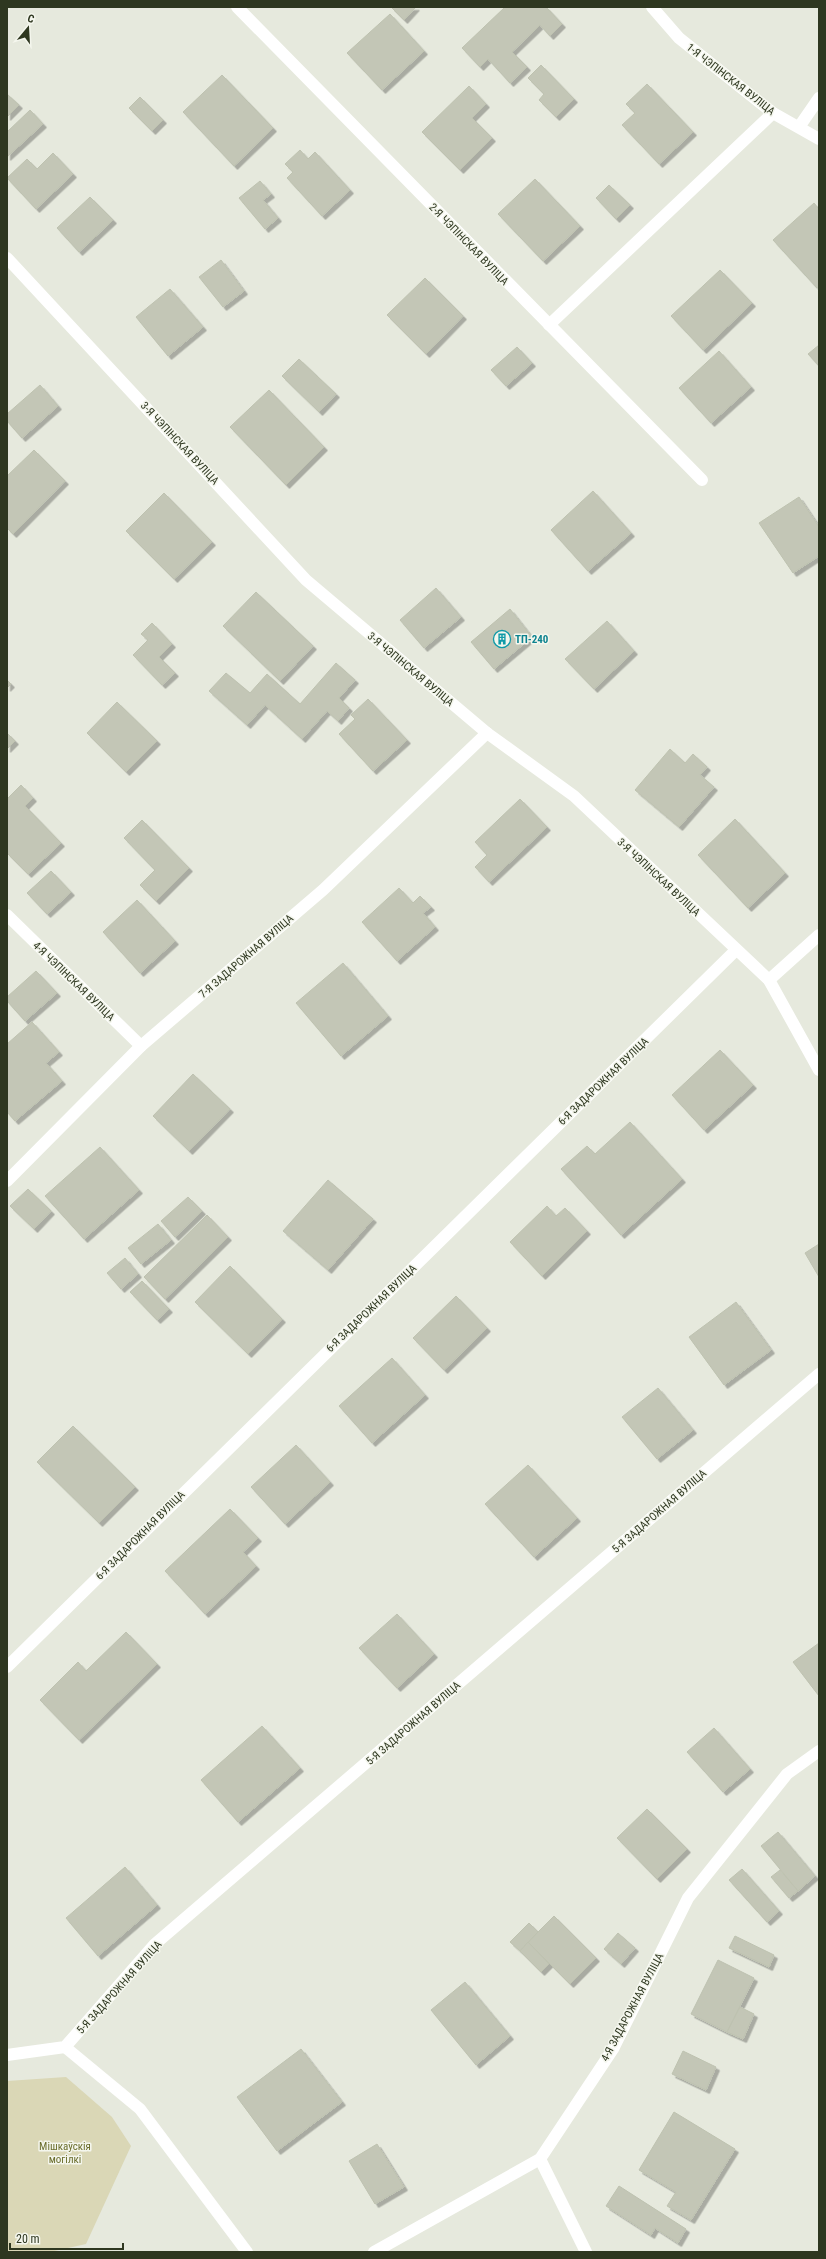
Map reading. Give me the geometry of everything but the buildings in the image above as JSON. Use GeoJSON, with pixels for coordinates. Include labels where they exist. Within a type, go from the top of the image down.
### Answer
{"type":"FeatureCollection","features":[{"type":"Feature","properties":{"kind":"street","name":"2-Я ЧЭПІНСКАЯ ВУЛІЦА"},"geometry":{"type":"LineString","coordinates":[[237,7],[702,480]]}},
{"type":"Feature","properties":{"kind":"street","name":"1-Я ЧЭПІНСКАЯ ВУЛІЦА"},"geometry":{"type":"LineString","coordinates":[[652,7],[679,38],[773,113],[819,139]]}},
{"type":"Feature","properties":{"kind":"street"},"geometry":{"type":"LineString","coordinates":[[799,127],[819,98]]}},
{"type":"Feature","properties":{"kind":"street"},"geometry":{"type":"LineString","coordinates":[[549,325],[773,113]]}},
{"type":"Feature","properties":{"kind":"street","name":"3-Я ЧЭПІНСКАЯ ВУЛІЦА"},"geometry":{"type":"LineString","coordinates":[[7,258],[306,580],[487,733],[574,796],[769,980],[819,1070]]}},
{"type":"Feature","properties":{"kind":"street","name":"7-Я ЗАДАРОЖНАЯ ВУЛІЦА"},"geometry":{"type":"LineString","coordinates":[[7,1181],[141,1046],[323,890],[487,733]]}},
{"type":"Feature","properties":{"kind":"street","name":"4-Я ЧЭПІНСКАЯ ВУЛІЦА"},"geometry":{"type":"LineString","coordinates":[[7,915],[141,1046]]}},
{"type":"Feature","properties":{"kind":"street"},"geometry":{"type":"LineString","coordinates":[[769,980],[819,935]]}},
{"type":"Feature","properties":{"kind":"street","name":"6-Я ЗАДАРОЖНАЯ ВУЛІЦА"},"geometry":{"type":"LineString","coordinates":[[7,1667],[736,950]]}},
{"type":"Feature","properties":{"kind":"street","name":"5-Я ЗАДАРОЖНАЯ ВУЛІЦА"},"geometry":{"type":"LineString","coordinates":[[65,2047],[156,1944],[819,1374]]}},
{"type":"Feature","properties":{"kind":"street","name":"4-Я ЗАДАРОЖНАЯ ВУЛІЦА"},"geometry":{"type":"LineString","coordinates":[[374,2252],[540,2159],[613,2049],[688,1898],[787,1774],[819,1751]]}},
{"type":"Feature","properties":{"kind":"street"},"geometry":{"type":"LineString","coordinates":[[7,2055],[65,2047],[140,2109],[247,2252]]}},
{"type":"Feature","properties":{"kind":"street"},"geometry":{"type":"LineString","coordinates":[[540,2159],[586,2252]]}},
{"type":"Feature","properties":{"kind":"green space","name":"Мішкаўскія могілкі"},"geometry":{"type":"Polygon","coordinates":[[[66,2077],[112,2117],[131,2146],[86,2244],[50,2252],[7,2252],[7,2081],[66,2077]]]}},
{"type":"Feature","properties":{"kind":"place","name":"ТП-240"},"geometry":{"type":"Point","coordinates":[502,639]}}]}
